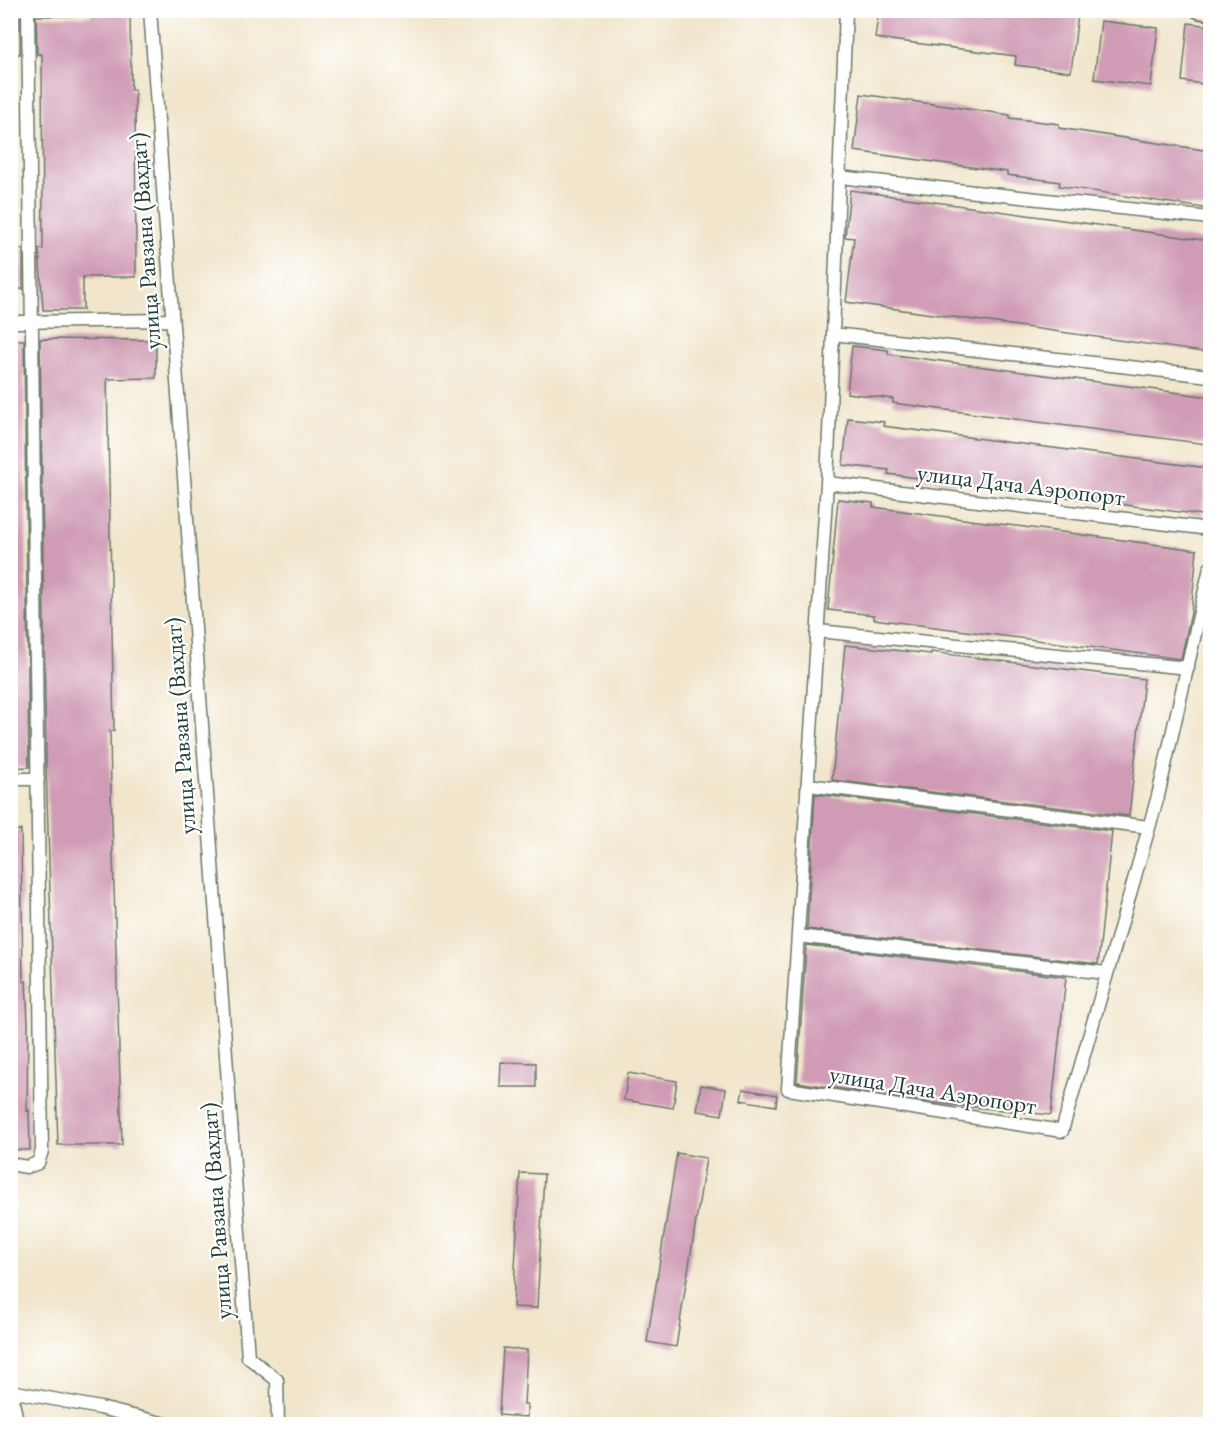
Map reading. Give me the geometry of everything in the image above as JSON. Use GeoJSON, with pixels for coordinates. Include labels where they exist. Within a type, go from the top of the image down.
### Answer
{"type":"FeatureCollection","features":[{"type":"Feature","properties":{"kind":"street"},"geometry":{"type":"LineString","coordinates":[[10,1164],[27,1167],[38,1162],[42,1151],[28,10]]}},
{"type":"Feature","properties":{"kind":"street","name":"улица Равзана (Вахдат)"},"geometry":{"type":"LineString","coordinates":[[150,10],[248,1357],[277,1380],[278,1425]]}},
{"type":"Feature","properties":{"kind":"street","name":"улица Дача Аэропорт"},"geometry":{"type":"LineString","coordinates":[[846,10],[826,483],[788,1089],[1062,1131],[1149,827],[1210,568]]}},
{"type":"Feature","properties":{"kind":"street"},"geometry":{"type":"LineString","coordinates":[[839,177],[1210,218]]}},
{"type":"Feature","properties":{"kind":"street"},"geometry":{"type":"LineString","coordinates":[[10,322],[171,320]]}},
{"type":"Feature","properties":{"kind":"street"},"geometry":{"type":"LineString","coordinates":[[832,334],[1210,376]]}},
{"type":"Feature","properties":{"kind":"street","name":"улица Дача Аэропорт"},"geometry":{"type":"LineString","coordinates":[[826,483],[1210,529]]}},
{"type":"Feature","properties":{"kind":"street"},"geometry":{"type":"LineString","coordinates":[[818,631],[1188,668]]}},
{"type":"Feature","properties":{"kind":"street"},"geometry":{"type":"LineString","coordinates":[[10,779],[38,779]]}},
{"type":"Feature","properties":{"kind":"street"},"geometry":{"type":"LineString","coordinates":[[808,785],[1149,827]]}},
{"type":"Feature","properties":{"kind":"street"},"geometry":{"type":"LineString","coordinates":[[798,936],[1106,974]]}},
{"type":"Feature","properties":{"kind":"street"},"geometry":{"type":"LineString","coordinates":[[18,1425],[11,1391],[100,1408],[166,1425]]}},
{"type":"Feature","properties":{"kind":"building"},"geometry":{"type":"Polygon","coordinates":[[[91,10],[130,10],[131,90],[135,90],[136,277],[83,277],[83,310],[43,310],[39,249],[43,249],[42,54],[37,54],[36,16],[91,16],[91,10]]]}},
{"type":"Feature","properties":{"kind":"building"},"geometry":{"type":"Polygon","coordinates":[[[879,10],[1048,10],[1078,14],[1071,72],[1015,65],[1016,56],[875,38],[879,10]]]}},
{"type":"Feature","properties":{"kind":"building"},"geometry":{"type":"Polygon","coordinates":[[[10,17],[20,17],[20,54],[10,54],[10,17]]]}},
{"type":"Feature","properties":{"kind":"building"},"geometry":{"type":"Polygon","coordinates":[[[1101,21],[1158,28],[1151,86],[1094,79],[1101,21]]]}},
{"type":"Feature","properties":{"kind":"building"},"geometry":{"type":"Polygon","coordinates":[[[1188,23],[1210,26],[1210,85],[1182,81],[1188,23]]]}},
{"type":"Feature","properties":{"kind":"building"},"geometry":{"type":"Polygon","coordinates":[[[861,94],[1010,115],[1010,118],[1059,124],[1059,128],[1210,151],[1210,209],[1059,186],[1060,182],[1007,175],[1007,172],[854,151],[861,94]]]}},
{"type":"Feature","properties":{"kind":"building"},"geometry":{"type":"Polygon","coordinates":[[[850,190],[1210,241],[1210,353],[846,302],[854,238],[845,237],[850,190]]]}},
{"type":"Feature","properties":{"kind":"building"},"geometry":{"type":"Polygon","coordinates":[[[23,249],[23,289],[10,289],[10,250],[23,249]]]}},
{"type":"Feature","properties":{"kind":"building"},"geometry":{"type":"Polygon","coordinates":[[[40,339],[156,340],[156,378],[107,379],[114,731],[110,731],[111,791],[122,1145],[58,1145],[46,767],[40,339]]]}},
{"type":"Feature","properties":{"kind":"building"},"geometry":{"type":"Polygon","coordinates":[[[10,340],[24,340],[29,767],[10,768],[10,340]]]}},
{"type":"Feature","properties":{"kind":"building"},"geometry":{"type":"Polygon","coordinates":[[[852,346],[888,350],[888,354],[1210,397],[1206,444],[893,403],[893,399],[847,393],[852,346]]]}},
{"type":"Feature","properties":{"kind":"building"},"geometry":{"type":"Polygon","coordinates":[[[848,418],[884,422],[883,426],[1207,468],[1202,515],[888,474],[889,470],[843,465],[848,418]]]}},
{"type":"Feature","properties":{"kind":"building"},"geometry":{"type":"Polygon","coordinates":[[[838,499],[873,503],[873,507],[1197,550],[1191,613],[1181,659],[874,619],[874,615],[828,610],[838,499]]]}},
{"type":"Feature","properties":{"kind":"building"},"geometry":{"type":"Polygon","coordinates":[[[845,645],[931,654],[931,652],[1144,679],[1129,816],[832,780],[845,645]]]}},
{"type":"Feature","properties":{"kind":"building"},"geometry":{"type":"Polygon","coordinates":[[[815,794],[1112,831],[1098,964],[807,929],[815,794]]]}},
{"type":"Feature","properties":{"kind":"building"},"geometry":{"type":"Polygon","coordinates":[[[21,830],[23,981],[26,981],[28,1024],[27,1111],[29,1110],[30,1150],[10,1150],[10,831],[21,830]]]}},
{"type":"Feature","properties":{"kind":"building"},"geometry":{"type":"Polygon","coordinates":[[[806,945],[1066,977],[1051,1115],[924,1102],[797,1082],[806,945]]]}},
{"type":"Feature","properties":{"kind":"building"},"geometry":{"type":"Polygon","coordinates":[[[501,1062],[536,1063],[536,1087],[500,1087],[501,1062]]]}},
{"type":"Feature","properties":{"kind":"building"},"geometry":{"type":"Polygon","coordinates":[[[628,1073],[677,1081],[673,1108],[624,1100],[628,1073]]]}},
{"type":"Feature","properties":{"kind":"building"},"geometry":{"type":"Polygon","coordinates":[[[701,1085],[726,1089],[722,1115],[697,1111],[701,1085]]]}},
{"type":"Feature","properties":{"kind":"building"},"geometry":{"type":"Polygon","coordinates":[[[743,1089],[777,1095],[776,1106],[741,1100],[743,1089]]]}},
{"type":"Feature","properties":{"kind":"building"},"geometry":{"type":"Polygon","coordinates":[[[677,1153],[706,1158],[676,1347],[647,1342],[677,1153]]]}},
{"type":"Feature","properties":{"kind":"building"},"geometry":{"type":"Polygon","coordinates":[[[520,1173],[544,1174],[537,1308],[513,1307],[520,1173]]]}},
{"type":"Feature","properties":{"kind":"building"},"geometry":{"type":"Polygon","coordinates":[[[503,1348],[527,1350],[524,1404],[527,1404],[527,1417],[499,1415],[503,1348]]]}}]}
